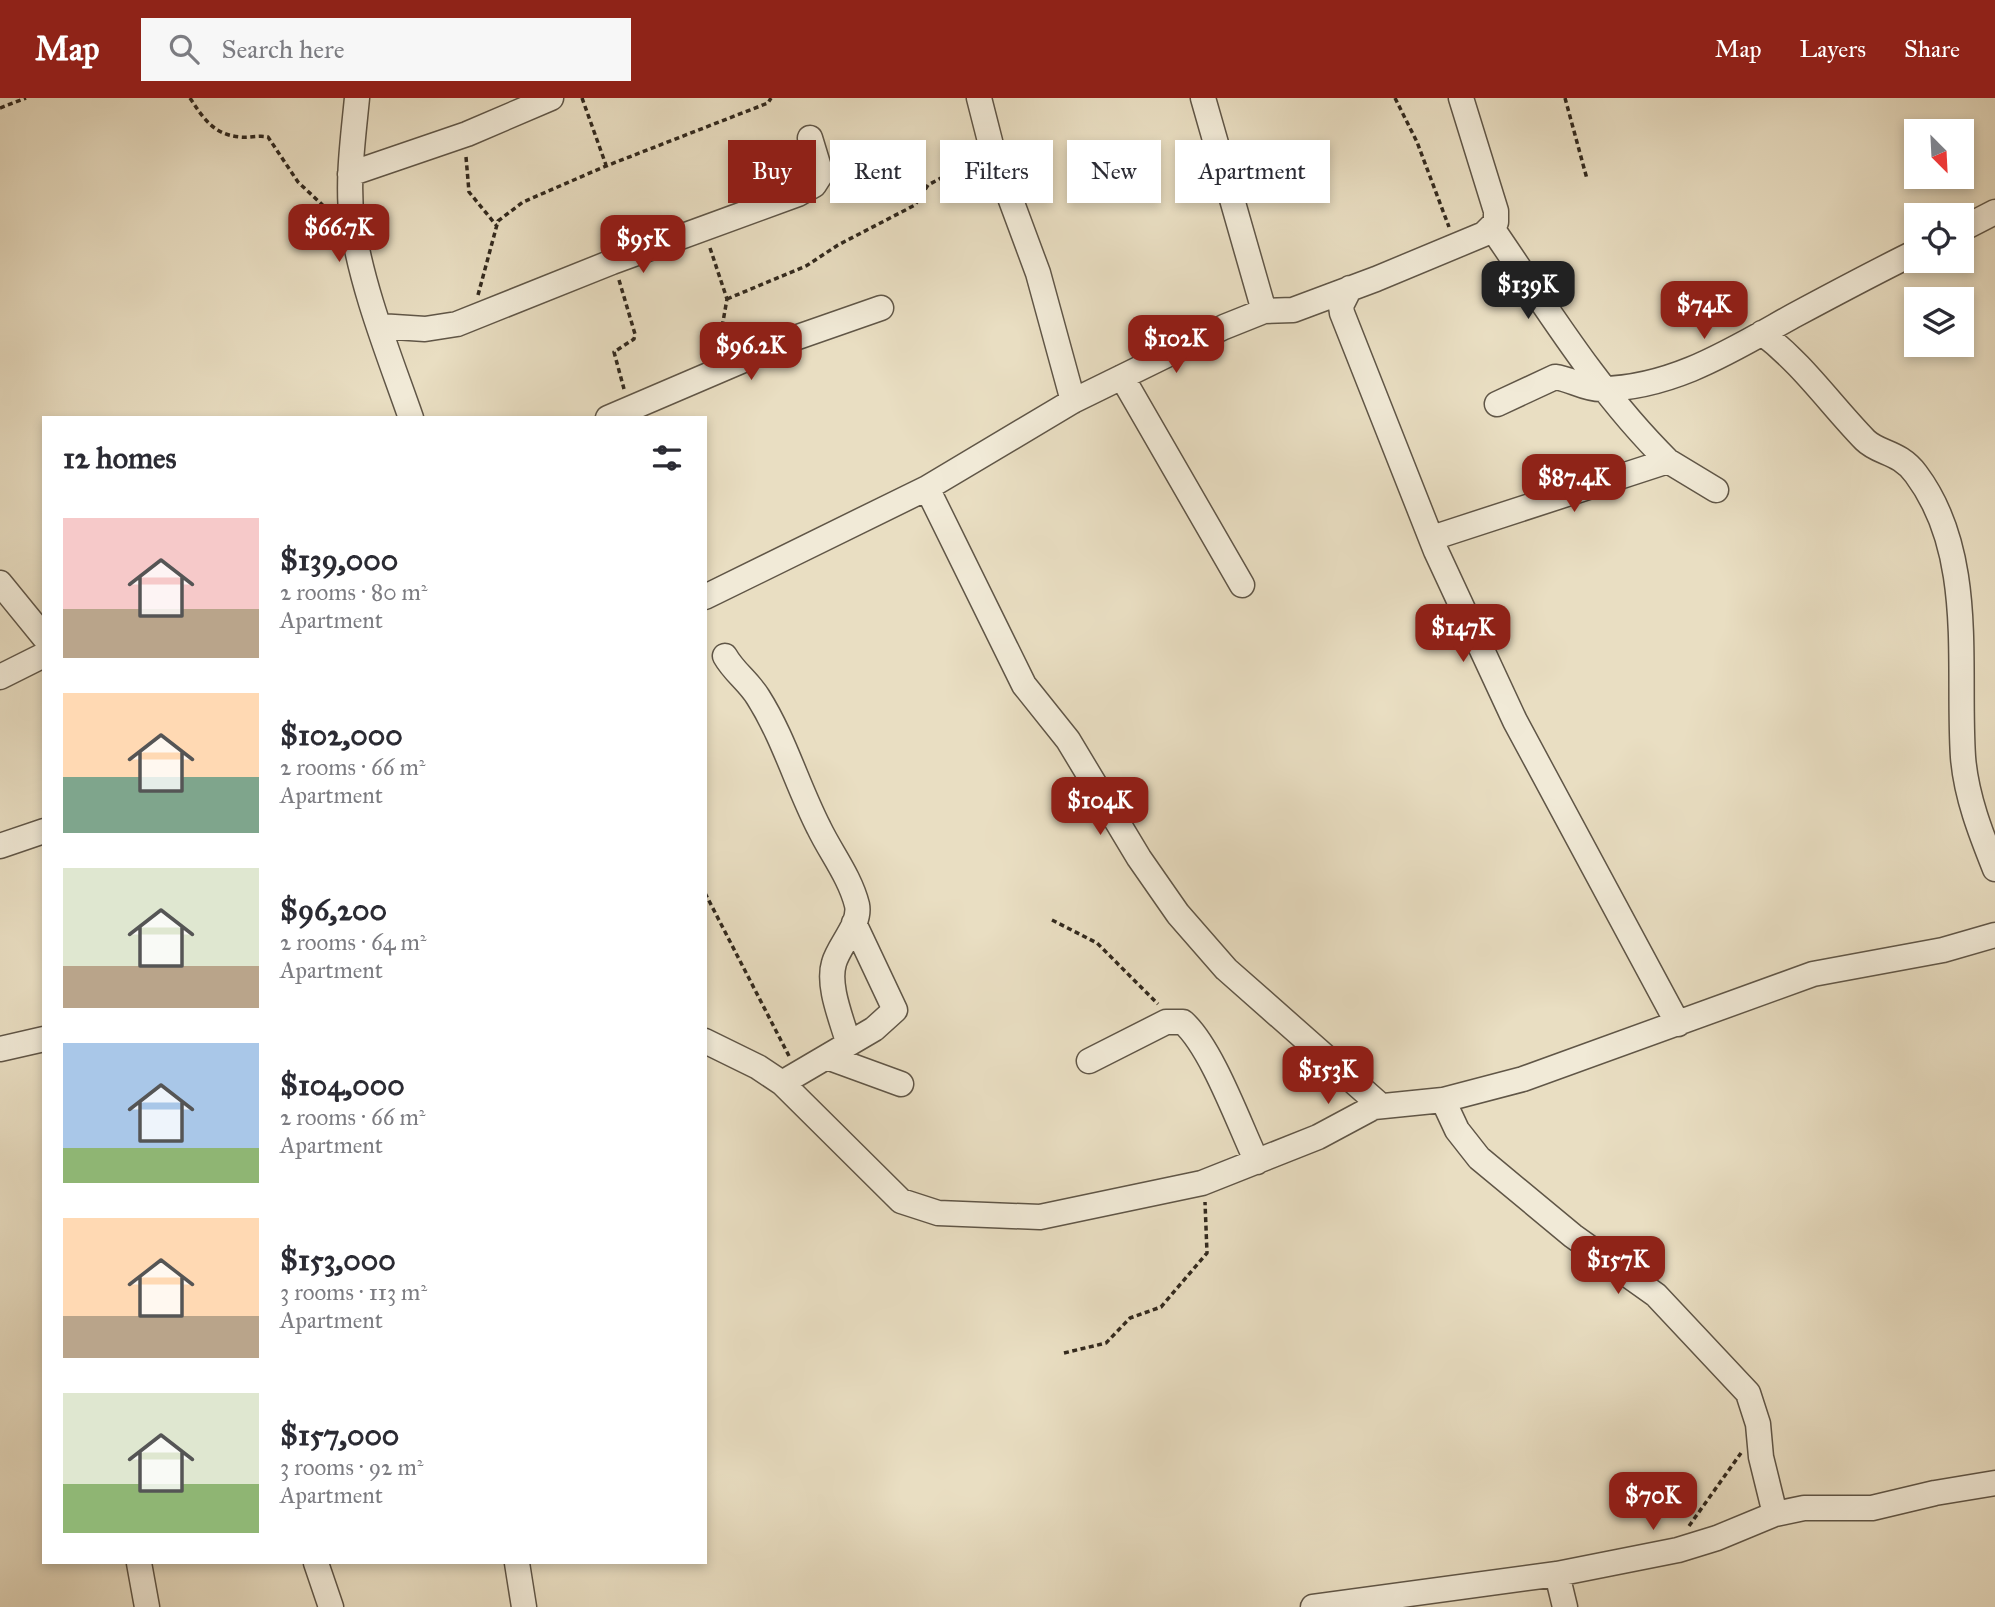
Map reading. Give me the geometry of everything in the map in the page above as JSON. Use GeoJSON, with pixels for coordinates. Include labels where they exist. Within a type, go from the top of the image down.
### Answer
{"type":"FeatureCollection","features":[{"type":"Feature","properties":{"kind":"street"},"geometry":{"type":"LineString","coordinates":[[357,98],[350,174],[355,239],[379,326],[410,416]]}},
{"type":"Feature","properties":{"kind":"street"},"geometry":{"type":"LineString","coordinates":[[350,174],[467,134],[551,98]]}},
{"type":"Feature","properties":{"kind":"street"},"geometry":{"type":"LineString","coordinates":[[979,98],[990,140]]}},
{"type":"Feature","properties":{"kind":"street"},"geometry":{"type":"LineString","coordinates":[[1203,98],[1264,311]]}},
{"type":"Feature","properties":{"kind":"street"},"geometry":{"type":"LineString","coordinates":[[707,596],[927,488],[1073,401],[1122,377],[1264,311],[1293,310],[1456,246],[1492,228],[1496,222],[1495,202],[1461,98]]}},
{"type":"Feature","properties":{"kind":"street"},"geometry":{"type":"LineString","coordinates":[[379,326],[443,328],[814,186],[821,174],[810,138]]}},
{"type":"Feature","properties":{"kind":"street"},"geometry":{"type":"LineString","coordinates":[[1012,203],[1038,273],[1073,401]]}},
{"type":"Feature","properties":{"kind":"street"},"geometry":{"type":"LineString","coordinates":[[1974,223],[1995,212]]}},
{"type":"Feature","properties":{"kind":"street"},"geometry":{"type":"LineString","coordinates":[[1492,228],[1602,389],[1628,421],[1668,461],[1716,490]]}},
{"type":"Feature","properties":{"kind":"street"},"geometry":{"type":"LineString","coordinates":[[1497,404],[1526,387],[1555,377],[1584,387],[1602,389],[1661,380],[1710,363],[1904,257]]}},
{"type":"Feature","properties":{"kind":"street"},"geometry":{"type":"LineString","coordinates":[[1350,288],[1342,306],[1342,313],[1432,538],[1515,721],[1678,1024]]}},
{"type":"Feature","properties":{"kind":"street"},"geometry":{"type":"LineString","coordinates":[[619,414],[795,338],[881,308]]}},
{"type":"Feature","properties":{"kind":"street"},"geometry":{"type":"LineString","coordinates":[[1762,333],[1808,373],[1868,444],[1894,454],[1909,466],[1932,500],[1958,579],[1963,759],[1973,809],[1995,869]]}},
{"type":"Feature","properties":{"kind":"street"},"geometry":{"type":"LineString","coordinates":[[1122,377],[1242,585]]}},
{"type":"Feature","properties":{"kind":"street"},"geometry":{"type":"LineString","coordinates":[[1432,538],[1668,461]]}},
{"type":"Feature","properties":{"kind":"street"},"geometry":{"type":"LineString","coordinates":[[927,488],[1024,685],[1068,740],[1139,858],[1178,914],[1226,969],[1380,1105]]}},
{"type":"Feature","properties":{"kind":"street"},"geometry":{"type":"LineString","coordinates":[[0,583],[42,635]]}},
{"type":"Feature","properties":{"kind":"street"},"geometry":{"type":"LineString","coordinates":[[0,677],[42,656]]}},
{"type":"Feature","properties":{"kind":"street"},"geometry":{"type":"LineString","coordinates":[[725,656],[734,672],[745,679],[757,695],[787,752],[818,826],[857,905],[854,923],[833,964],[832,978],[848,1042]]}},
{"type":"Feature","properties":{"kind":"street"},"geometry":{"type":"LineString","coordinates":[[0,846],[42,832]]}},
{"type":"Feature","properties":{"kind":"street"},"geometry":{"type":"LineString","coordinates":[[790,1080],[848,1042],[874,1029],[891,1016],[895,1007],[854,923]]}},
{"type":"Feature","properties":{"kind":"street"},"geometry":{"type":"LineString","coordinates":[[707,1042],[790,1080],[884,1187],[901,1201],[924,1210],[1002,1218],[1040,1217],[1202,1183],[1318,1137],[1380,1105],[1406,1106],[1443,1100],[1523,1079],[1813,974],[1943,950],[1995,935]]}},
{"type":"Feature","properties":{"kind":"street"},"geometry":{"type":"LineString","coordinates":[[1089,1061],[1175,1020],[1184,1022],[1191,1029],[1257,1161]]}},
{"type":"Feature","properties":{"kind":"street"},"geometry":{"type":"LineString","coordinates":[[0,1049],[42,1039]]}},
{"type":"Feature","properties":{"kind":"street"},"geometry":{"type":"LineString","coordinates":[[827,1057],[901,1084]]}},
{"type":"Feature","properties":{"kind":"street"},"geometry":{"type":"LineString","coordinates":[[1443,1100],[1457,1130],[1479,1158],[1573,1236],[1656,1296],[1689,1327],[1748,1393],[1775,1514]]}},
{"type":"Feature","properties":{"kind":"street"},"geometry":{"type":"LineString","coordinates":[[1313,1607],[1557,1574],[1682,1549],[1775,1514],[1804,1508],[1872,1508],[1995,1483]]}},
{"type":"Feature","properties":{"kind":"street"},"geometry":{"type":"LineString","coordinates":[[139,1564],[147,1607]]}},
{"type":"Feature","properties":{"kind":"street"},"geometry":{"type":"LineString","coordinates":[[316,1564],[331,1607]]}},
{"type":"Feature","properties":{"kind":"street"},"geometry":{"type":"LineString","coordinates":[[517,1564],[524,1607]]}},
{"type":"Feature","properties":{"kind":"street"},"geometry":{"type":"LineString","coordinates":[[1557,1574],[1565,1607]]}},
{"type":"Feature","properties":{"kind":"path"},"geometry":{"type":"LineString","coordinates":[[0,108],[26,98]]}},
{"type":"Feature","properties":{"kind":"path"},"geometry":{"type":"LineString","coordinates":[[190,98],[205,121],[218,132],[240,137],[268,136],[298,182],[332,214]]}},
{"type":"Feature","properties":{"kind":"path"},"geometry":{"type":"LineString","coordinates":[[582,98],[606,166]]}},
{"type":"Feature","properties":{"kind":"path"},"geometry":{"type":"LineString","coordinates":[[471,317],[496,225],[523,202],[606,166],[756,108],[771,98]]}},
{"type":"Feature","properties":{"kind":"path"},"geometry":{"type":"LineString","coordinates":[[1395,98],[1417,142],[1456,246]]}},
{"type":"Feature","properties":{"kind":"path"},"geometry":{"type":"LineString","coordinates":[[1565,98],[1587,179]]}},
{"type":"Feature","properties":{"kind":"path"},"geometry":{"type":"LineString","coordinates":[[467,134],[465,163],[469,192],[496,225]]}},
{"type":"Feature","properties":{"kind":"path"},"geometry":{"type":"LineString","coordinates":[[727,299],[806,266],[838,245],[915,205],[928,185],[940,179]]}},
{"type":"Feature","properties":{"kind":"path"},"geometry":{"type":"LineString","coordinates":[[704,230],[727,299],[721,333],[729,360],[721,370]]}},
{"type":"Feature","properties":{"kind":"path"},"geometry":{"type":"LineString","coordinates":[[612,262],[628,301],[635,334],[634,340],[614,352],[619,414]]}},
{"type":"Feature","properties":{"kind":"path"},"geometry":{"type":"LineString","coordinates":[[707,897],[790,1080]]}},
{"type":"Feature","properties":{"kind":"path"},"geometry":{"type":"LineString","coordinates":[[1052,920],[1097,943],[1175,1020]]}},
{"type":"Feature","properties":{"kind":"path"},"geometry":{"type":"LineString","coordinates":[[1064,1353],[1106,1343],[1130,1318],[1152,1312],[1171,1299],[1208,1249],[1202,1183]]}},
{"type":"Feature","properties":{"kind":"path"},"geometry":{"type":"LineString","coordinates":[[1682,1549],[1689,1525],[1706,1505],[1732,1461],[1759,1439]]}}]}
